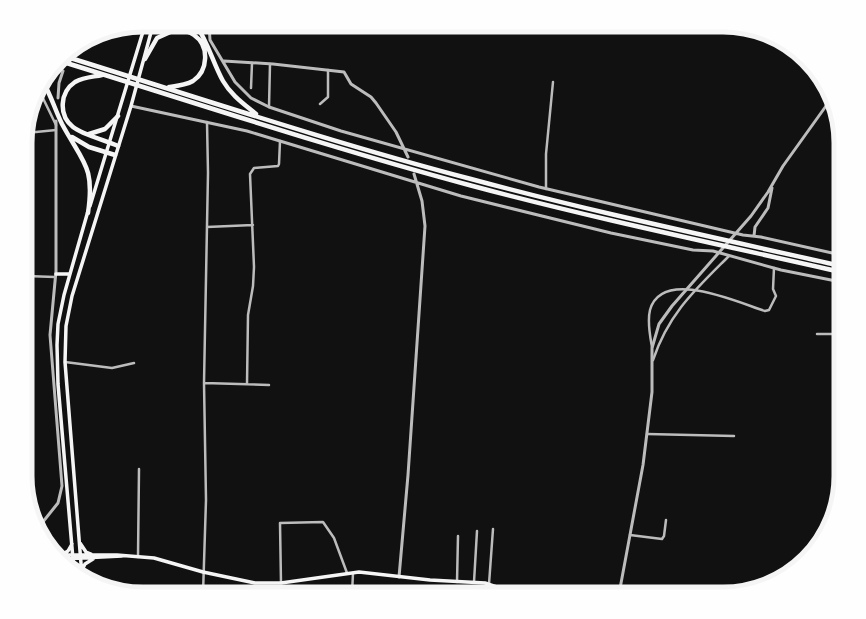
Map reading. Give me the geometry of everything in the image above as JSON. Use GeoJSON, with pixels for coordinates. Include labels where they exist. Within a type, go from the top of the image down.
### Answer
{"type":"FeatureCollection","features":[{"type":"Feature","properties":{"kind":"highway"},"geometry":{"type":"LineString","coordinates":[[145,59],[157,38],[166,32]]}},
{"type":"Feature","properties":{"kind":"highway"},"geometry":{"type":"LineString","coordinates":[[168,87],[193,81],[202,70],[206,62],[205,52],[201,42],[195,36],[185,32]]}},
{"type":"Feature","properties":{"kind":"highway"},"geometry":{"type":"LineString","coordinates":[[201,32],[207,42],[218,70],[230,92],[259,116]]}},
{"type":"Feature","properties":{"kind":"highway"},"geometry":{"type":"LineString","coordinates":[[72,58],[380,153],[546,199],[834,264]]}},
{"type":"Feature","properties":{"kind":"highway"},"geometry":{"type":"LineString","coordinates":[[67,63],[370,157],[544,205],[834,270]]}},
{"type":"Feature","properties":{"kind":"highway"},"geometry":{"type":"LineString","coordinates":[[106,75],[82,78],[71,85],[64,95],[62,109],[66,120],[73,127],[118,146]]}},
{"type":"Feature","properties":{"kind":"highway"},"geometry":{"type":"LineString","coordinates":[[46,89],[68,133],[85,161],[89,176],[90,191],[88,214]]}},
{"type":"Feature","properties":{"kind":"highway"},"geometry":{"type":"LineString","coordinates":[[87,134],[101,131],[118,116]]}},
{"type":"Feature","properties":{"kind":"highway"},"geometry":{"type":"LineString","coordinates":[[68,133],[84,145],[115,155]]}},
{"type":"Feature","properties":{"kind":"main road"},"geometry":{"type":"LineString","coordinates":[[73,562],[57,350],[58,324],[70,274],[108,153],[143,32]]}},
{"type":"Feature","properties":{"kind":"main road"},"geometry":{"type":"LineString","coordinates":[[81,568],[65,362],[66,326],[72,296],[131,106],[151,32]]}},
{"type":"Feature","properties":{"kind":"main road"},"geometry":{"type":"LineString","coordinates":[[56,276],[70,274]]}},
{"type":"Feature","properties":{"kind":"main road"},"geometry":{"type":"LineString","coordinates":[[79,542],[86,552],[94,557]]}},
{"type":"Feature","properties":{"kind":"main road"},"geometry":{"type":"LineString","coordinates":[[65,554],[72,544]]}},
{"type":"Feature","properties":{"kind":"main road"},"geometry":{"type":"LineString","coordinates":[[68,557],[138,557],[173,562],[203,572],[251,582],[281,583],[353,572],[489,584],[495,586]]}},
{"type":"Feature","properties":{"kind":"main road"},"geometry":{"type":"LineString","coordinates":[[83,570],[85,564],[94,557]]}},
{"type":"Feature","properties":{"kind":"street"},"geometry":{"type":"LineString","coordinates":[[209,32],[210,40],[240,89],[251,98],[269,107],[405,150],[546,188],[834,254]]}},
{"type":"Feature","properties":{"kind":"street"},"geometry":{"type":"LineString","coordinates":[[224,61],[270,64],[346,73],[353,85],[371,97],[396,132],[408,157]]}},
{"type":"Feature","properties":{"kind":"street"},"geometry":{"type":"LineString","coordinates":[[251,88],[252,63]]}},
{"type":"Feature","properties":{"kind":"street"},"geometry":{"type":"LineString","coordinates":[[269,107],[270,64]]}},
{"type":"Feature","properties":{"kind":"street"},"geometry":{"type":"LineString","coordinates":[[320,104],[328,97],[328,70]]}},
{"type":"Feature","properties":{"kind":"street"},"geometry":{"type":"LineString","coordinates":[[58,98],[59,83],[63,71]]}},
{"type":"Feature","properties":{"kind":"street"},"geometry":{"type":"LineString","coordinates":[[546,188],[546,154],[553,82]]}},
{"type":"Feature","properties":{"kind":"street"},"geometry":{"type":"LineString","coordinates":[[42,97],[56,125]]}},
{"type":"Feature","properties":{"kind":"street"},"geometry":{"type":"LineString","coordinates":[[652,348],[658,324],[672,306],[731,240],[764,199],[783,166],[827,104]]}},
{"type":"Feature","properties":{"kind":"street"},"geometry":{"type":"LineString","coordinates":[[131,106],[207,121],[280,141],[461,196],[611,233],[693,250],[713,251],[774,268],[834,281]]}},
{"type":"Feature","properties":{"kind":"street"},"geometry":{"type":"LineString","coordinates":[[42,523],[58,502],[62,486],[50,349],[50,326],[56,276],[56,121]]}},
{"type":"Feature","properties":{"kind":"street"},"geometry":{"type":"LineString","coordinates":[[203,587],[206,500],[204,383],[207,227],[207,121]]}},
{"type":"Feature","properties":{"kind":"street"},"geometry":{"type":"LineString","coordinates":[[33,132],[56,130]]}},
{"type":"Feature","properties":{"kind":"street"},"geometry":{"type":"LineString","coordinates":[[247,384],[248,315],[254,276],[250,181],[252,171],[257,167],[278,166],[280,141]]}},
{"type":"Feature","properties":{"kind":"street"},"geometry":{"type":"LineString","coordinates":[[399,577],[408,475],[424,226],[422,201],[414,174]]}},
{"type":"Feature","properties":{"kind":"street"},"geometry":{"type":"LineString","coordinates":[[754,236],[755,227],[768,208],[772,185]]}},
{"type":"Feature","properties":{"kind":"street"},"geometry":{"type":"LineString","coordinates":[[207,227],[253,225]]}},
{"type":"Feature","properties":{"kind":"street"},"geometry":{"type":"LineString","coordinates":[[651,363],[666,328],[676,311],[695,289],[730,255]]}},
{"type":"Feature","properties":{"kind":"street"},"geometry":{"type":"LineString","coordinates":[[620,587],[647,434],[652,392],[650,314],[653,304],[660,296],[672,290],[695,289],[765,311],[769,310],[776,296],[773,289],[774,268]]}},
{"type":"Feature","properties":{"kind":"street"},"geometry":{"type":"LineString","coordinates":[[32,276],[56,276]]}},
{"type":"Feature","properties":{"kind":"street"},"geometry":{"type":"LineString","coordinates":[[817,334],[834,334]]}},
{"type":"Feature","properties":{"kind":"street"},"geometry":{"type":"LineString","coordinates":[[65,362],[112,368],[134,363]]}},
{"type":"Feature","properties":{"kind":"street"},"geometry":{"type":"LineString","coordinates":[[204,383],[269,385]]}},
{"type":"Feature","properties":{"kind":"street"},"geometry":{"type":"LineString","coordinates":[[647,434],[734,436]]}},
{"type":"Feature","properties":{"kind":"street"},"geometry":{"type":"LineString","coordinates":[[138,557],[139,468]]}},
{"type":"Feature","properties":{"kind":"street"},"geometry":{"type":"LineString","coordinates":[[630,535],[662,538],[664,536],[666,520]]}},
{"type":"Feature","properties":{"kind":"street"},"geometry":{"type":"LineString","coordinates":[[281,583],[280,523],[323,522],[334,538],[347,573]]}},
{"type":"Feature","properties":{"kind":"street"},"geometry":{"type":"LineString","coordinates":[[489,584],[493,529]]}},
{"type":"Feature","properties":{"kind":"street"},"geometry":{"type":"LineString","coordinates":[[474,583],[477,531]]}},
{"type":"Feature","properties":{"kind":"street"},"geometry":{"type":"LineString","coordinates":[[457,582],[458,536]]}},
{"type":"Feature","properties":{"kind":"street"},"geometry":{"type":"LineString","coordinates":[[352,587],[353,572]]}}]}
